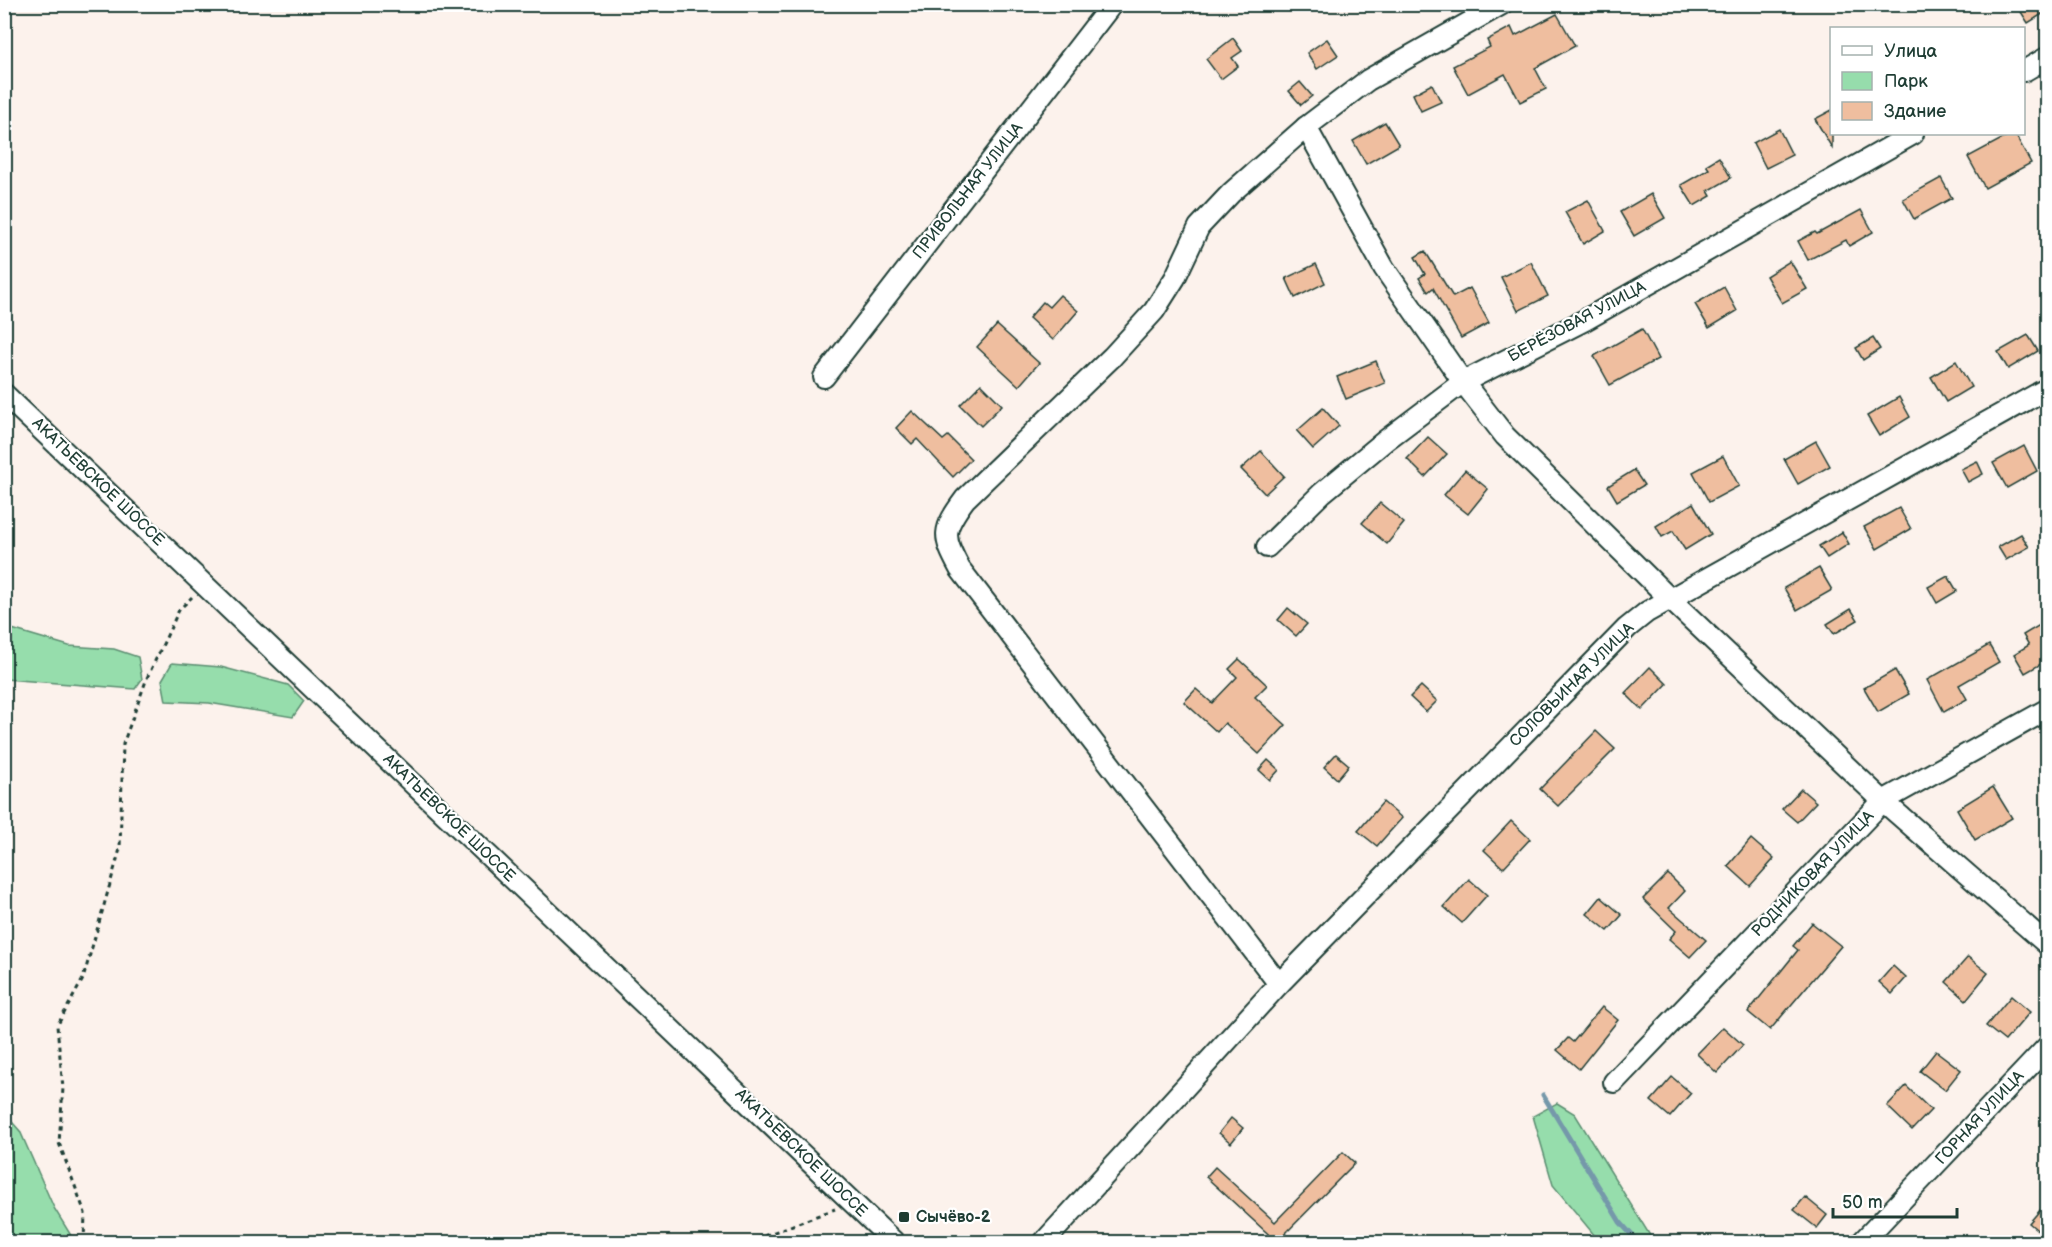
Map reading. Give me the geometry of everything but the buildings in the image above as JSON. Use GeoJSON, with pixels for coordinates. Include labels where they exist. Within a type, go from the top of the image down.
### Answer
{"type":"FeatureCollection","features":[{"type":"Feature","properties":{"kind":"street","name":"ПРИВОЛЬНАЯ УЛИЦА"},"geometry":{"type":"LineString","coordinates":[[824,377],[1112,4]]}},
{"type":"Feature","properties":{"kind":"street"},"geometry":{"type":"LineString","coordinates":[[1279,984],[960,569],[945,540],[948,521],[964,499],[1112,357],[1154,311],[1175,278],[1199,227],[1231,193],[1306,127],[1368,80],[1502,4]]}},
{"type":"Feature","properties":{"kind":"street"},"geometry":{"type":"LineString","coordinates":[[2025,70],[2048,57]]}},
{"type":"Feature","properties":{"kind":"street"},"geometry":{"type":"LineString","coordinates":[[1306,127],[1384,268],[1463,382],[1505,436],[1670,599],[1883,801],[2048,945]]}},
{"type":"Feature","properties":{"kind":"street","name":"БЕРЁЗОВАЯ УЛИЦА"},"geometry":{"type":"LineString","coordinates":[[1267,547],[1322,493],[1386,440],[1463,382],[1586,320],[1911,135]]}},
{"type":"Feature","properties":{"kind":"street","name":"СОЛОВЬИНАЯ УЛИЦА"},"geometry":{"type":"LineString","coordinates":[[1044,1242],[1279,984],[1627,627],[1647,612],[2048,388]]}},
{"type":"Feature","properties":{"kind":"street","name":"АКАТЬЕВСКОЕ ШОССЕ"},"geometry":{"type":"LineString","coordinates":[[4,394],[894,1242]]}},
{"type":"Feature","properties":{"kind":"street","name":"РОДНИКОВАЯ УЛИЦА"},"geometry":{"type":"LineString","coordinates":[[1614,1082],[1883,801],[2048,709]]}},
{"type":"Feature","properties":{"kind":"street","name":"ГОРНАЯ УЛИЦА"},"geometry":{"type":"LineString","coordinates":[[1862,1242],[2048,1046]]}},
{"type":"Feature","properties":{"kind":"path"},"geometry":{"type":"LineString","coordinates":[[84,1242],[85,1213],[58,1143],[63,1088],[57,1026],[83,979],[120,849],[123,744],[147,678],[179,610],[204,584]]}},
{"type":"Feature","properties":{"kind":"path"},"geometry":{"type":"LineString","coordinates":[[748,1242],[853,1203]]}},
{"type":"Feature","properties":{"kind":"green space"},"geometry":{"type":"Polygon","coordinates":[[[4,620],[12,629],[69,646],[114,649],[138,657],[142,679],[135,689],[5,679],[4,620]]]}},
{"type":"Feature","properties":{"kind":"green space"},"geometry":{"type":"Polygon","coordinates":[[[172,663],[221,667],[288,685],[304,701],[293,717],[209,703],[166,701],[162,680],[172,663]]]}},
{"type":"Feature","properties":{"kind":"green space"},"geometry":{"type":"Polygon","coordinates":[[[1557,1103],[1575,1114],[1654,1242],[1600,1242],[1553,1185],[1533,1116],[1557,1103]]]}},
{"type":"Feature","properties":{"kind":"green space"},"geometry":{"type":"Polygon","coordinates":[[[4,1113],[20,1131],[54,1208],[75,1242],[5,1242],[4,1113]]]}},
{"type":"Feature","properties":{"kind":"waterway"},"geometry":{"type":"LineString","coordinates":[[1543,1095],[1620,1222],[1638,1242]]}},
{"type":"Feature","properties":{"kind":"waterway"},"geometry":{"type":"LineString","coordinates":[[4,1226],[12,1242]]}},
{"type":"Feature","properties":{"kind":"place","name":"Сычёво-2"},"geometry":{"type":"Point","coordinates":[904,1217]}}]}
